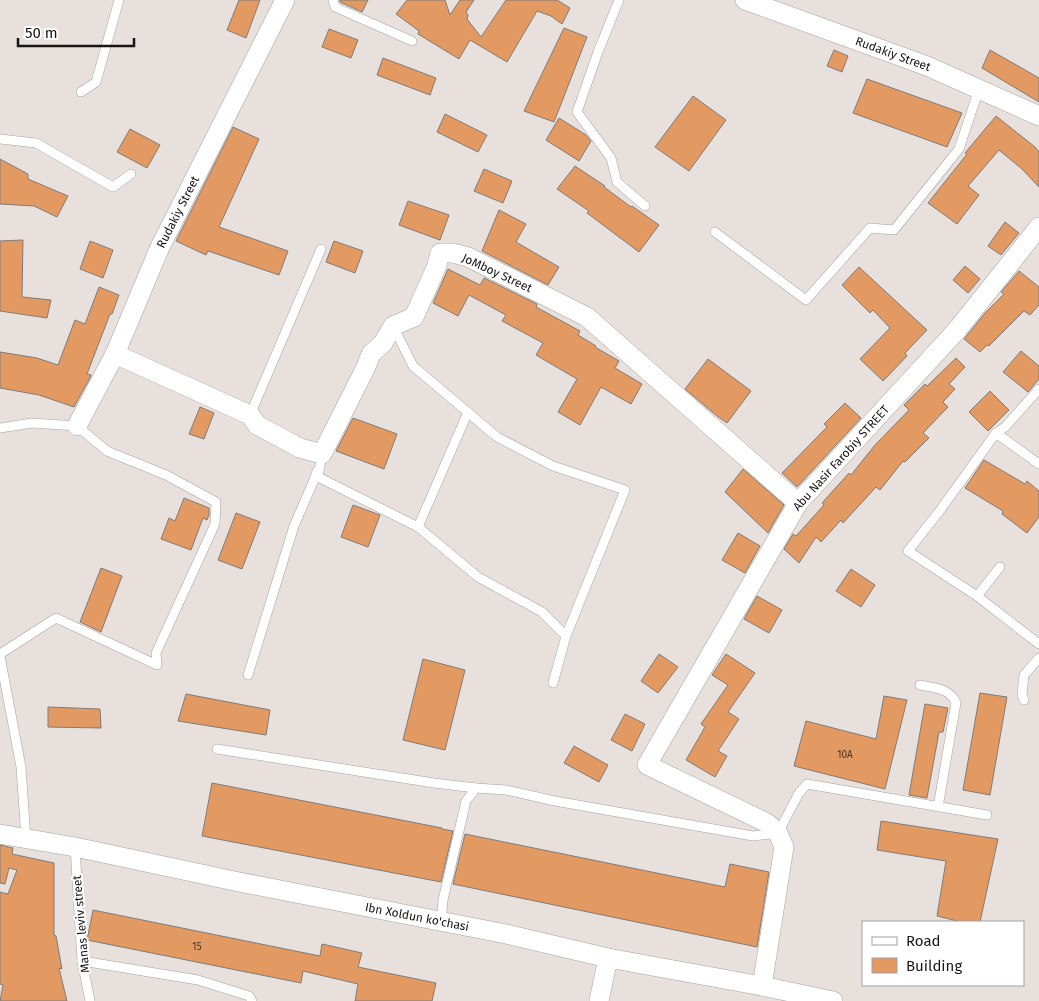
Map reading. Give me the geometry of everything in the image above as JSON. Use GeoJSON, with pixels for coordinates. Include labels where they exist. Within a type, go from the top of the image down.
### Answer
{"type":"FeatureCollection","features":[{"type":"Feature","properties":{"kind":"street","name":"Rudakiy Street"},"geometry":{"type":"LineString","coordinates":[[77,426],[115,354],[160,247],[285,0]]}},
{"type":"Feature","properties":{"kind":"street","name":"Rudakiy Street"},"geometry":{"type":"LineString","coordinates":[[745,0],[927,66],[1039,116]]}},
{"type":"Feature","properties":{"kind":"street","name":"Abu Nasir Farobiy STREET"},"geometry":{"type":"LineString","coordinates":[[778,833],[767,823],[646,765],[798,503],[957,330],[1039,227]]}},
{"type":"Feature","properties":{"kind":"street","name":"JoMboy Street"},"geometry":{"type":"LineString","coordinates":[[322,454],[371,354],[383,343],[393,326],[414,317],[436,268],[440,254],[453,253],[468,257],[587,317],[798,503]]}},
{"type":"Feature","properties":{"kind":"street"},"geometry":{"type":"LineString","coordinates":[[115,354],[250,415],[257,425],[300,448],[322,454]]}},
{"type":"Feature","properties":{"kind":"street"},"geometry":{"type":"LineString","coordinates":[[762,986],[784,847],[778,833]]}},
{"type":"Feature","properties":{"kind":"street","name":"Ibn Xoldun ko'chasi"},"geometry":{"type":"LineString","coordinates":[[0,834],[74,847],[239,882],[506,934],[608,958],[834,1001]]}},
{"type":"Feature","properties":{"kind":"street"},"geometry":{"type":"LineString","coordinates":[[599,1001],[608,958]]}},
{"type":"Feature","properties":{"kind":"lane"},"geometry":{"type":"LineString","coordinates":[[81,92],[96,82],[119,0]]}},
{"type":"Feature","properties":{"kind":"lane"},"geometry":{"type":"LineString","coordinates":[[333,0],[335,7],[412,41]]}},
{"type":"Feature","properties":{"kind":"lane"},"geometry":{"type":"LineString","coordinates":[[620,0],[598,52],[577,112],[611,158],[618,182],[645,206]]}},
{"type":"Feature","properties":{"kind":"lane"},"geometry":{"type":"LineString","coordinates":[[716,232],[806,300],[870,228],[894,230],[959,149],[979,89]]}},
{"type":"Feature","properties":{"kind":"lane"},"geometry":{"type":"LineString","coordinates":[[0,139],[36,142],[113,187],[130,174]]}},
{"type":"Feature","properties":{"kind":"lane"},"geometry":{"type":"LineString","coordinates":[[250,415],[321,249]]}},
{"type":"Feature","properties":{"kind":"lane"},"geometry":{"type":"LineString","coordinates":[[393,326],[413,366],[497,437],[553,466],[625,490],[566,636],[553,683]]}},
{"type":"Feature","properties":{"kind":"lane"},"geometry":{"type":"LineString","coordinates":[[1039,389],[1005,427],[996,433],[908,551],[977,596],[1039,644]]}},
{"type":"Feature","properties":{"kind":"lane"},"geometry":{"type":"LineString","coordinates":[[418,527],[468,412]]}},
{"type":"Feature","properties":{"kind":"lane"},"geometry":{"type":"LineString","coordinates":[[0,428],[32,423],[77,426],[107,451],[166,475],[216,502],[215,524],[156,653],[157,665],[56,618],[0,655],[21,767],[26,839]]}},
{"type":"Feature","properties":{"kind":"lane"},"geometry":{"type":"LineString","coordinates":[[996,433],[1039,464]]}},
{"type":"Feature","properties":{"kind":"lane"},"geometry":{"type":"LineString","coordinates":[[322,454],[318,477],[418,527],[478,577],[542,612],[566,636]]}},
{"type":"Feature","properties":{"kind":"lane"},"geometry":{"type":"LineString","coordinates":[[248,675],[294,526],[314,480],[322,454]]}},
{"type":"Feature","properties":{"kind":"lane"},"geometry":{"type":"LineString","coordinates":[[977,596],[1000,567]]}},
{"type":"Feature","properties":{"kind":"lane"},"geometry":{"type":"LineString","coordinates":[[1024,700],[1022,695],[1024,674],[1039,658]]}},
{"type":"Feature","properties":{"kind":"lane"},"geometry":{"type":"LineString","coordinates":[[920,685],[946,691],[953,696],[956,703],[938,807]]}},
{"type":"Feature","properties":{"kind":"lane"},"geometry":{"type":"LineString","coordinates":[[217,750],[434,783],[506,790],[556,801],[753,836],[778,833],[799,792],[807,784],[987,815]]}},
{"type":"Feature","properties":{"kind":"lane"},"geometry":{"type":"LineString","coordinates":[[441,922],[444,900],[466,801],[476,788]]}},
{"type":"Feature","properties":{"kind":"lane","name":"Manas leviv street"},"geometry":{"type":"LineString","coordinates":[[74,847],[82,961],[90,1001]]}},
{"type":"Feature","properties":{"kind":"lane"},"geometry":{"type":"LineString","coordinates":[[82,961],[198,980],[248,996],[252,1001]]}},
{"type":"Feature","properties":{"kind":"building"},"geometry":{"type":"Polygon","coordinates":[[[239,0],[260,0],[246,38],[227,30],[239,0]]]}},
{"type":"Feature","properties":{"kind":"building"},"geometry":{"type":"Polygon","coordinates":[[[340,0],[368,0],[362,12],[340,2],[340,0]]]}},
{"type":"Feature","properties":{"kind":"building"},"geometry":{"type":"Polygon","coordinates":[[[407,0],[445,0],[450,15],[460,0],[474,0],[466,12],[468,15],[467,19],[481,37],[506,0],[557,0],[570,8],[562,24],[551,16],[537,11],[507,62],[470,40],[459,59],[418,34],[419,31],[396,14],[407,0]]]}},
{"type":"Feature","properties":{"kind":"building"},"geometry":{"type":"Polygon","coordinates":[[[564,28],[587,37],[554,122],[524,111],[564,28]]]}},
{"type":"Feature","properties":{"kind":"building"},"geometry":{"type":"Polygon","coordinates":[[[329,29],[358,40],[351,58],[322,47],[329,29]]]}},
{"type":"Feature","properties":{"kind":"building"},"geometry":{"type":"Polygon","coordinates":[[[834,50],[848,56],[842,72],[827,66],[834,50]]]}},
{"type":"Feature","properties":{"kind":"building"},"geometry":{"type":"Polygon","coordinates":[[[990,50],[1039,78],[1039,102],[982,68],[990,50]]]}},
{"type":"Feature","properties":{"kind":"building"},"geometry":{"type":"Polygon","coordinates":[[[383,58],[436,78],[430,95],[377,75],[383,58]]]}},
{"type":"Feature","properties":{"kind":"building"},"geometry":{"type":"Polygon","coordinates":[[[867,79],[962,113],[947,147],[853,113],[867,79]]]}},
{"type":"Feature","properties":{"kind":"building"},"geometry":{"type":"Polygon","coordinates":[[[693,96],[726,120],[689,171],[655,147],[693,96]]]}},
{"type":"Feature","properties":{"kind":"building"},"geometry":{"type":"Polygon","coordinates":[[[445,114],[487,135],[478,152],[437,132],[445,114]]]}},
{"type":"Feature","properties":{"kind":"building"},"geometry":{"type":"Polygon","coordinates":[[[996,116],[1039,152],[1039,187],[1022,169],[999,150],[968,186],[979,195],[957,224],[928,203],[967,154],[965,153],[996,116]]]}},
{"type":"Feature","properties":{"kind":"building"},"geometry":{"type":"Polygon","coordinates":[[[559,118],[586,135],[591,141],[579,161],[546,140],[559,118]]]}},
{"type":"Feature","properties":{"kind":"building"},"geometry":{"type":"Polygon","coordinates":[[[233,127],[259,139],[219,227],[288,251],[279,275],[208,251],[206,255],[176,241],[233,127]]]}},
{"type":"Feature","properties":{"kind":"building"},"geometry":{"type":"Polygon","coordinates":[[[130,129],[160,145],[147,168],[117,152],[130,129]]]}},
{"type":"Feature","properties":{"kind":"building"},"geometry":{"type":"Polygon","coordinates":[[[0,159],[28,174],[28,179],[68,196],[57,217],[34,206],[0,204],[0,159]]]}},
{"type":"Feature","properties":{"kind":"building"},"geometry":{"type":"Polygon","coordinates":[[[575,166],[659,225],[639,252],[587,213],[589,211],[557,189],[575,166]]]}},
{"type":"Feature","properties":{"kind":"building"},"geometry":{"type":"Polygon","coordinates":[[[484,169],[512,181],[503,203],[474,191],[484,169]]]}},
{"type":"Feature","properties":{"kind":"building"},"geometry":{"type":"Polygon","coordinates":[[[408,201],[449,215],[440,240],[399,225],[408,201]]]}},
{"type":"Feature","properties":{"kind":"building"},"geometry":{"type":"Polygon","coordinates":[[[499,210],[526,224],[516,242],[559,267],[548,285],[482,251],[499,210]]]}},
{"type":"Feature","properties":{"kind":"building"},"geometry":{"type":"Polygon","coordinates":[[[1005,222],[1019,233],[1001,255],[988,246],[1005,222]]]}},
{"type":"Feature","properties":{"kind":"building"},"geometry":{"type":"Polygon","coordinates":[[[23,240],[22,297],[51,300],[47,318],[0,311],[0,241],[23,240]]]}},
{"type":"Feature","properties":{"kind":"building"},"geometry":{"type":"Polygon","coordinates":[[[90,241],[113,250],[103,278],[80,269],[90,241]]]}},
{"type":"Feature","properties":{"kind":"building"},"geometry":{"type":"Polygon","coordinates":[[[334,241],[363,251],[355,273],[326,262],[334,241]]]}},
{"type":"Feature","properties":{"kind":"building"},"geometry":{"type":"Polygon","coordinates":[[[965,266],[980,279],[968,293],[953,280],[965,266]]]}},
{"type":"Feature","properties":{"kind":"building"},"geometry":{"type":"Polygon","coordinates":[[[859,267],[927,330],[905,353],[907,356],[883,381],[860,359],[890,328],[873,310],[870,313],[842,285],[859,267]]]}},
{"type":"Feature","properties":{"kind":"building"},"geometry":{"type":"Polygon","coordinates":[[[448,269],[480,285],[484,278],[537,304],[536,307],[580,331],[578,335],[619,361],[615,368],[642,384],[631,404],[601,387],[580,425],[558,412],[577,379],[536,355],[543,343],[502,321],[506,315],[469,295],[458,316],[433,303],[448,269]]]}},
{"type":"Feature","properties":{"kind":"building"},"geometry":{"type":"Polygon","coordinates":[[[1019,271],[1039,287],[1039,305],[1030,315],[1024,311],[989,346],[987,345],[980,352],[964,339],[985,313],[1004,294],[1001,292],[1019,271]]]}},
{"type":"Feature","properties":{"kind":"building"},"geometry":{"type":"Polygon","coordinates":[[[99,287],[119,295],[87,374],[91,376],[74,407],[39,395],[0,388],[0,352],[37,358],[58,365],[75,320],[85,324],[99,287]]]}},
{"type":"Feature","properties":{"kind":"building"},"geometry":{"type":"Polygon","coordinates":[[[1021,351],[1039,366],[1039,379],[1028,392],[1003,372],[1021,351]]]}},
{"type":"Feature","properties":{"kind":"building"},"geometry":{"type":"Polygon","coordinates":[[[956,358],[965,367],[949,384],[955,389],[943,402],[948,407],[923,433],[929,438],[905,462],[903,461],[880,490],[876,487],[843,523],[841,520],[821,542],[816,537],[799,563],[784,549],[793,534],[796,536],[824,505],[822,503],[849,473],[851,475],[875,445],[909,410],[904,405],[956,358]]]}},
{"type":"Feature","properties":{"kind":"building"},"geometry":{"type":"Polygon","coordinates":[[[708,359],[751,391],[727,423],[685,389],[708,359]]]}},
{"type":"Feature","properties":{"kind":"building"},"geometry":{"type":"Polygon","coordinates":[[[990,391],[1009,410],[988,431],[969,412],[990,391]]]}},
{"type":"Feature","properties":{"kind":"building"},"geometry":{"type":"Polygon","coordinates":[[[845,403],[861,418],[797,487],[782,473],[827,427],[824,424],[845,403]]]}},
{"type":"Feature","properties":{"kind":"building"},"geometry":{"type":"Polygon","coordinates":[[[200,407],[214,413],[204,439],[189,434],[200,407]]]}},
{"type":"Feature","properties":{"kind":"building"},"geometry":{"type":"Polygon","coordinates":[[[353,418],[397,434],[384,469],[336,451],[353,418]]]}},
{"type":"Feature","properties":{"kind":"building"},"geometry":{"type":"Polygon","coordinates":[[[984,460],[1025,484],[1027,481],[1039,491],[1039,517],[1027,533],[1002,514],[1003,511],[965,488],[984,460]]]}},
{"type":"Feature","properties":{"kind":"building"},"geometry":{"type":"Polygon","coordinates":[[[743,469],[784,505],[768,533],[725,492],[743,469]]]}},
{"type":"Feature","properties":{"kind":"building"},"geometry":{"type":"Polygon","coordinates":[[[184,498],[209,508],[207,520],[203,518],[191,550],[161,539],[169,518],[175,521],[184,498]]]}},
{"type":"Feature","properties":{"kind":"building"},"geometry":{"type":"Polygon","coordinates":[[[353,505],[380,515],[368,547],[341,537],[353,505]]]}},
{"type":"Feature","properties":{"kind":"building"},"geometry":{"type":"Polygon","coordinates":[[[236,513],[260,522],[242,569],[218,560],[236,513]]]}},
{"type":"Feature","properties":{"kind":"building"},"geometry":{"type":"Polygon","coordinates":[[[738,533],[760,546],[745,573],[722,560],[738,533]]]}},
{"type":"Feature","properties":{"kind":"building"},"geometry":{"type":"Polygon","coordinates":[[[101,568],[122,576],[101,632],[80,622],[101,568]]]}},
{"type":"Feature","properties":{"kind":"building"},"geometry":{"type":"Polygon","coordinates":[[[851,569],[875,585],[861,607],[836,591],[851,569]]]}},
{"type":"Feature","properties":{"kind":"building"},"geometry":{"type":"Polygon","coordinates":[[[757,596],[782,610],[769,633],[744,619],[757,596]]]}},
{"type":"Feature","properties":{"kind":"building"},"geometry":{"type":"Polygon","coordinates":[[[659,654],[678,667],[658,693],[641,681],[659,654]]]}},
{"type":"Feature","properties":{"kind":"building"},"geometry":{"type":"Polygon","coordinates":[[[726,654],[755,673],[728,712],[739,719],[718,751],[727,756],[715,777],[686,760],[705,727],[701,724],[728,685],[712,675],[726,654]]]}},
{"type":"Feature","properties":{"kind":"building"},"geometry":{"type":"Polygon","coordinates":[[[423,659],[465,670],[445,750],[403,740],[423,659]]]}},
{"type":"Feature","properties":{"kind":"building"},"geometry":{"type":"Polygon","coordinates":[[[980,693],[1007,697],[990,795],[963,790],[980,693]]]}},
{"type":"Feature","properties":{"kind":"building"},"geometry":{"type":"Polygon","coordinates":[[[186,694],[270,710],[266,735],[178,721],[186,694]]]}},
{"type":"Feature","properties":{"kind":"building"},"geometry":{"type":"Polygon","coordinates":[[[884,696],[907,700],[885,789],[794,766],[806,721],[876,739],[884,696]]]}},
{"type":"Feature","properties":{"kind":"building"},"geometry":{"type":"Polygon","coordinates":[[[925,704],[948,708],[943,732],[939,732],[927,798],[909,795],[925,704]]]}},
{"type":"Feature","properties":{"kind":"building"},"geometry":{"type":"Polygon","coordinates":[[[48,707],[100,709],[101,728],[48,727],[48,707]]]}},
{"type":"Feature","properties":{"kind":"building"},"geometry":{"type":"Polygon","coordinates":[[[625,714],[645,724],[632,751],[611,740],[625,714]]]}},
{"type":"Feature","properties":{"kind":"building"},"geometry":{"type":"Polygon","coordinates":[[[574,746],[608,765],[599,782],[564,763],[574,746]]]}},
{"type":"Feature","properties":{"kind":"building"},"geometry":{"type":"Polygon","coordinates":[[[212,783],[453,831],[441,882],[202,836],[212,783]]]}},
{"type":"Feature","properties":{"kind":"building"},"geometry":{"type":"Polygon","coordinates":[[[881,821],[998,839],[980,921],[957,921],[937,916],[946,861],[877,850],[881,821]]]}},
{"type":"Feature","properties":{"kind":"building"},"geometry":{"type":"Polygon","coordinates":[[[465,834],[725,887],[730,864],[769,872],[757,947],[453,884],[465,834]]]}},
{"type":"Feature","properties":{"kind":"building"},"geometry":{"type":"Polygon","coordinates":[[[0,845],[13,848],[12,854],[54,863],[54,935],[56,936],[62,969],[59,968],[67,1001],[0,1001],[3,985],[0,984],[0,892],[8,894],[17,870],[9,868],[5,884],[0,883],[0,845]]]}},
{"type":"Feature","properties":{"kind":"building"},"geometry":{"type":"Polygon","coordinates":[[[93,910],[320,956],[322,944],[362,953],[358,967],[436,983],[432,1001],[355,1001],[358,984],[303,971],[301,983],[87,940],[93,910]]]}}]}
